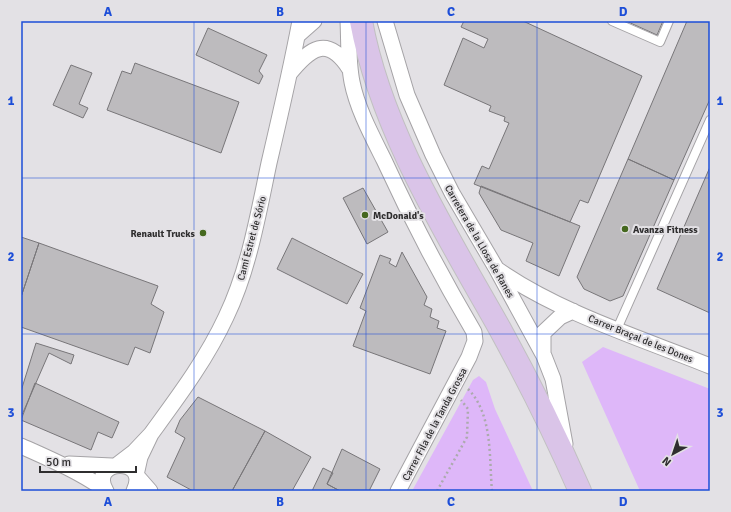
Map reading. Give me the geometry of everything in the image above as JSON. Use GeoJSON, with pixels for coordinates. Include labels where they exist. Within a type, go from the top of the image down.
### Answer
{"type":"FeatureCollection","features":[{"type":"Feature","properties":{"kind":"main road"},"geometry":{"type":"LineString","coordinates":[[361,21],[372,65],[399,138],[462,263],[533,389],[580,491]]}},
{"type":"Feature","properties":{"kind":"street"},"geometry":{"type":"LineString","coordinates":[[299,28],[314,21]]}},
{"type":"Feature","properties":{"kind":"street"},"geometry":{"type":"LineString","coordinates":[[348,21],[349,68]]}},
{"type":"Feature","properties":{"kind":"street","name":"Carretera de la Llosa de Ranes"},"geometry":{"type":"LineString","coordinates":[[385,21],[407,95],[433,155],[452,194],[496,268],[544,356],[554,379],[568,463]]}},
{"type":"Feature","properties":{"kind":"street","name":"Camí Estret de Sório"},"geometry":{"type":"LineString","coordinates":[[115,465],[134,452],[151,434],[197,369],[226,317],[244,271],[299,28]]}},
{"type":"Feature","properties":{"kind":"street"},"geometry":{"type":"LineString","coordinates":[[288,74],[307,55],[315,49],[321,48],[333,50],[342,57],[349,68]]}},
{"type":"Feature","properties":{"kind":"street","name":"Carrer Fila de la Tanda Grossa"},"geometry":{"type":"LineString","coordinates":[[349,68],[359,104],[395,184],[436,266],[474,332],[475,341],[469,356],[398,491]]}},
{"type":"Feature","properties":{"kind":"street","name":"Carrer Braçal de les Dones"},"geometry":{"type":"LineString","coordinates":[[496,268],[513,280],[573,311],[710,366]]}},
{"type":"Feature","properties":{"kind":"street"},"geometry":{"type":"LineString","coordinates":[[544,356],[543,333],[560,317],[573,311]]}},
{"type":"Feature","properties":{"kind":"street","name":"Camí Estret de Sório"},"geometry":{"type":"LineString","coordinates":[[134,491],[140,457],[151,434]]}},
{"type":"Feature","properties":{"kind":"street"},"geometry":{"type":"LineString","coordinates":[[21,446],[62,464],[104,490]]}},
{"type":"Feature","properties":{"kind":"street"},"geometry":{"type":"LineString","coordinates":[[62,464],[115,465],[128,467],[150,491]]}},
{"type":"Feature","properties":{"kind":"street"},"geometry":{"type":"LineString","coordinates":[[104,490],[104,474],[115,465]]}},
{"type":"Feature","properties":{"kind":"lane"},"geometry":{"type":"LineString","coordinates":[[612,21],[660,42],[669,21]]}},
{"type":"Feature","properties":{"kind":"lane"},"geometry":{"type":"LineString","coordinates":[[617,329],[710,120]]}},
{"type":"Feature","properties":{"kind":"path"},"geometry":{"type":"LineString","coordinates":[[437,491],[467,437],[468,409],[454,385]]}},
{"type":"Feature","properties":{"kind":"path"},"geometry":{"type":"LineString","coordinates":[[454,385],[475,396],[482,409],[487,432],[492,491]]}},
{"type":"Feature","properties":{"kind":"shaded area"},"geometry":{"type":"Polygon","coordinates":[[[603,347],[710,389],[710,491],[640,491],[582,362],[603,347]]]}},
{"type":"Feature","properties":{"kind":"shaded area"},"geometry":{"type":"Polygon","coordinates":[[[479,376],[486,382],[495,409],[533,491],[412,491],[473,380],[479,376]]]}},
{"type":"Feature","properties":{"kind":"building"},"geometry":{"type":"Polygon","coordinates":[[[464,21],[523,21],[642,76],[588,203],[580,200],[570,222],[474,184],[482,166],[489,169],[509,123],[504,121],[505,117],[489,111],[491,106],[444,85],[463,38],[484,48],[488,39],[461,27],[464,21]]]}},
{"type":"Feature","properties":{"kind":"building"},"geometry":{"type":"Polygon","coordinates":[[[626,21],[663,21],[657,35],[626,21]]]}},
{"type":"Feature","properties":{"kind":"building"},"geometry":{"type":"Polygon","coordinates":[[[687,21],[710,21],[710,99],[674,180],[628,159],[687,21]]]}},
{"type":"Feature","properties":{"kind":"building"},"geometry":{"type":"Polygon","coordinates":[[[208,28],[267,55],[259,71],[263,76],[259,84],[196,55],[208,28]]]}},
{"type":"Feature","properties":{"kind":"building"},"geometry":{"type":"Polygon","coordinates":[[[135,63],[239,102],[221,153],[107,110],[122,71],[131,74],[135,63]]]}},
{"type":"Feature","properties":{"kind":"building"},"geometry":{"type":"Polygon","coordinates":[[[71,65],[92,73],[79,104],[88,108],[83,118],[53,105],[71,65]]]}},
{"type":"Feature","properties":{"kind":"building","name":"Avanza Fitness"},"geometry":{"type":"Polygon","coordinates":[[[628,159],[674,180],[623,296],[610,301],[584,289],[577,277],[628,159]]]}},
{"type":"Feature","properties":{"kind":"building"},"geometry":{"type":"Polygon","coordinates":[[[710,167],[710,313],[657,289],[710,167]]]}},
{"type":"Feature","properties":{"kind":"building"},"geometry":{"type":"Polygon","coordinates":[[[481,186],[580,226],[559,276],[526,261],[533,243],[501,230],[479,193],[481,186]]]}},
{"type":"Feature","properties":{"kind":"building","name":"McDonald's"},"geometry":{"type":"Polygon","coordinates":[[[363,188],[388,232],[367,244],[343,198],[363,188]]]}},
{"type":"Feature","properties":{"kind":"building"},"geometry":{"type":"Polygon","coordinates":[[[21,237],[39,243],[21,297],[21,237]]]}},
{"type":"Feature","properties":{"kind":"building"},"geometry":{"type":"Polygon","coordinates":[[[292,238],[363,274],[347,304],[277,269],[292,238]]]}},
{"type":"Feature","properties":{"kind":"building"},"geometry":{"type":"Polygon","coordinates":[[[39,243],[158,286],[151,304],[164,312],[150,353],[135,347],[128,365],[21,327],[21,297],[39,243]]]}},
{"type":"Feature","properties":{"kind":"building"},"geometry":{"type":"Polygon","coordinates":[[[402,252],[427,297],[424,305],[432,309],[430,317],[439,321],[437,328],[446,331],[430,374],[353,346],[366,311],[360,308],[380,255],[391,259],[389,263],[396,267],[402,252]]]}},
{"type":"Feature","properties":{"kind":"building"},"geometry":{"type":"Polygon","coordinates":[[[36,343],[74,355],[71,364],[49,353],[21,417],[21,391],[36,343]]]}},
{"type":"Feature","properties":{"kind":"building"},"geometry":{"type":"Polygon","coordinates":[[[35,383],[119,422],[112,438],[98,432],[91,450],[21,420],[35,383]]]}},
{"type":"Feature","properties":{"kind":"building"},"geometry":{"type":"Polygon","coordinates":[[[198,397],[265,431],[232,491],[193,491],[167,477],[185,438],[175,432],[180,420],[198,397]]]}},
{"type":"Feature","properties":{"kind":"building"},"geometry":{"type":"Polygon","coordinates":[[[265,431],[311,457],[292,491],[232,491],[265,431]]]}},
{"type":"Feature","properties":{"kind":"building"},"geometry":{"type":"Polygon","coordinates":[[[342,449],[380,469],[369,491],[340,491],[327,484],[342,449]]]}},
{"type":"Feature","properties":{"kind":"building"},"geometry":{"type":"Polygon","coordinates":[[[323,468],[333,473],[327,484],[340,491],[312,491],[323,468]]]}},
{"type":"Feature","properties":{"kind":"place","name":"McDonald's"},"geometry":{"type":"Point","coordinates":[365,215]}},
{"type":"Feature","properties":{"kind":"place","name":"Avanza Fitness"},"geometry":{"type":"Point","coordinates":[625,229]}},
{"type":"Feature","properties":{"kind":"place","name":"Renault Trucks"},"geometry":{"type":"Point","coordinates":[203,233]}}]}
